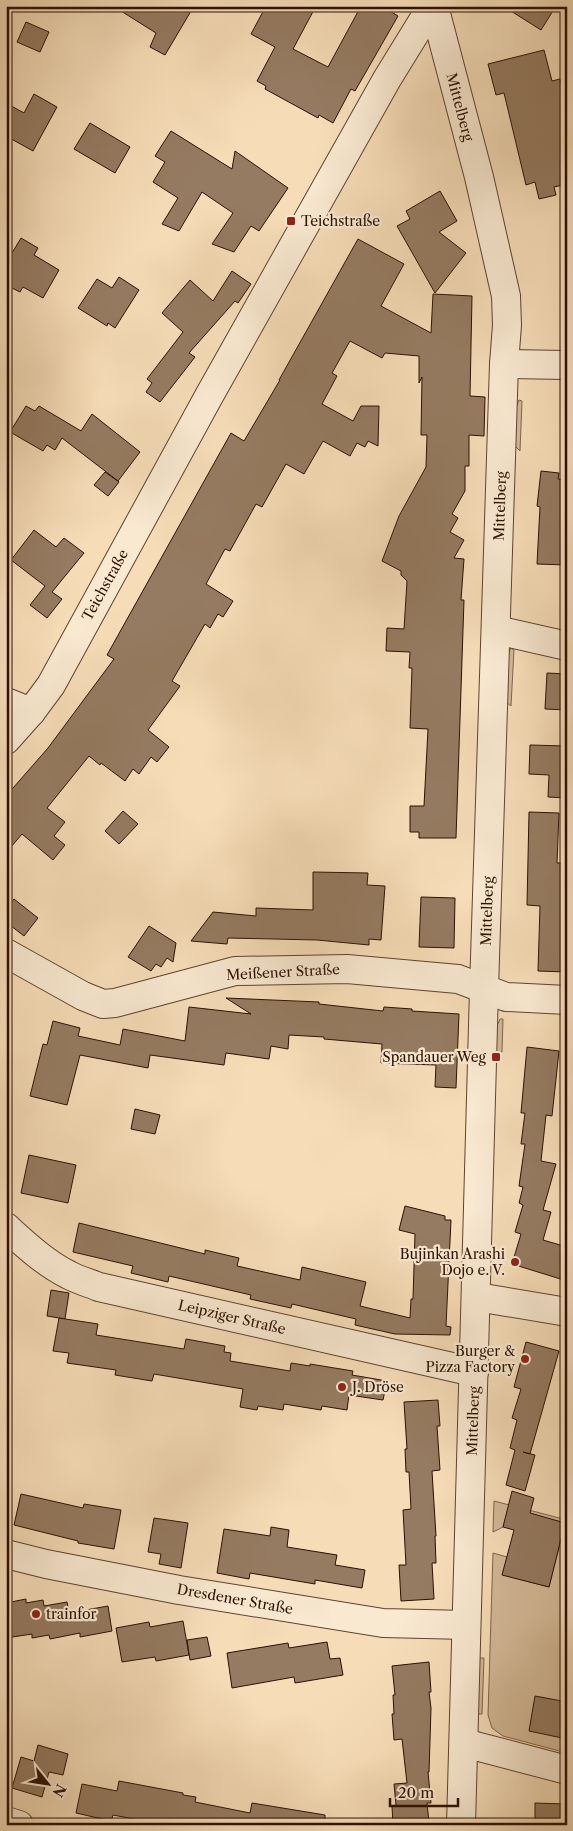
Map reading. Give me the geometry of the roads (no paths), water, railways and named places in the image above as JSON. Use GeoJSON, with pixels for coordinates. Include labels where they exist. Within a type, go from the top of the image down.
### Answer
{"type":"FeatureCollection","features":[{"type":"Feature","properties":{"kind":"street","name":"Mittelberg"},"geometry":{"type":"LineString","coordinates":[[433,6],[479,178],[506,296],[507,325],[504,364],[484,988],[461,1825]]}},
{"type":"Feature","properties":{"kind":"street","name":"Teichstraße"},"geometry":{"type":"LineString","coordinates":[[6,740],[31,712],[51,685],[387,79],[433,6]]}},
{"type":"Feature","properties":{"kind":"street"},"geometry":{"type":"LineString","coordinates":[[504,364],[567,365]]}},
{"type":"Feature","properties":{"kind":"street"},"geometry":{"type":"LineString","coordinates":[[496,630],[567,646]]}},
{"type":"Feature","properties":{"kind":"street"},"geometry":{"type":"LineString","coordinates":[[6,702],[31,712]]}},
{"type":"Feature","properties":{"kind":"street","name":"Meißener Straße"},"geometry":{"type":"LineString","coordinates":[[6,953],[83,996],[103,1004],[114,1003],[236,971],[347,969],[458,979],[506,997],[567,1000]]}},
{"type":"Feature","properties":{"kind":"street","name":"Leipziger Straße"},"geometry":{"type":"LineString","coordinates":[[6,1227],[35,1253],[52,1265],[70,1276],[99,1287],[474,1372]]}},
{"type":"Feature","properties":{"kind":"street"},"geometry":{"type":"LineString","coordinates":[[477,1297],[567,1312]]}},
{"type":"Feature","properties":{"kind":"street","name":"Dresdener Straße"},"geometry":{"type":"LineString","coordinates":[[6,1554],[46,1564],[179,1590],[373,1622],[466,1625]]}},
{"type":"Feature","properties":{"kind":"street"},"geometry":{"type":"LineString","coordinates":[[464,1743],[567,1770]]}},
{"type":"Feature","properties":{"kind":"street"},"geometry":{"type":"LineString","coordinates":[[6,1821],[19,1825]]}},
{"type":"Feature","properties":{"kind":"place","name":"Teichstraße"},"geometry":{"type":"Point","coordinates":[291,221]}},
{"type":"Feature","properties":{"kind":"place","name":"Spandauer Weg"},"geometry":{"type":"Point","coordinates":[496,1057]}},
{"type":"Feature","properties":{"kind":"place","name":"Bujinkan Arashi Dojo e. V."},"geometry":{"type":"Point","coordinates":[515,1262]}},
{"type":"Feature","properties":{"kind":"place","name":"Burger & Pizza Factory"},"geometry":{"type":"Point","coordinates":[525,1359]}},
{"type":"Feature","properties":{"kind":"place","name":"J. Dröse"},"geometry":{"type":"Point","coordinates":[342,1387]}},
{"type":"Feature","properties":{"kind":"place","name":"trainfor"},"geometry":{"type":"Point","coordinates":[36,1614]}}]}
